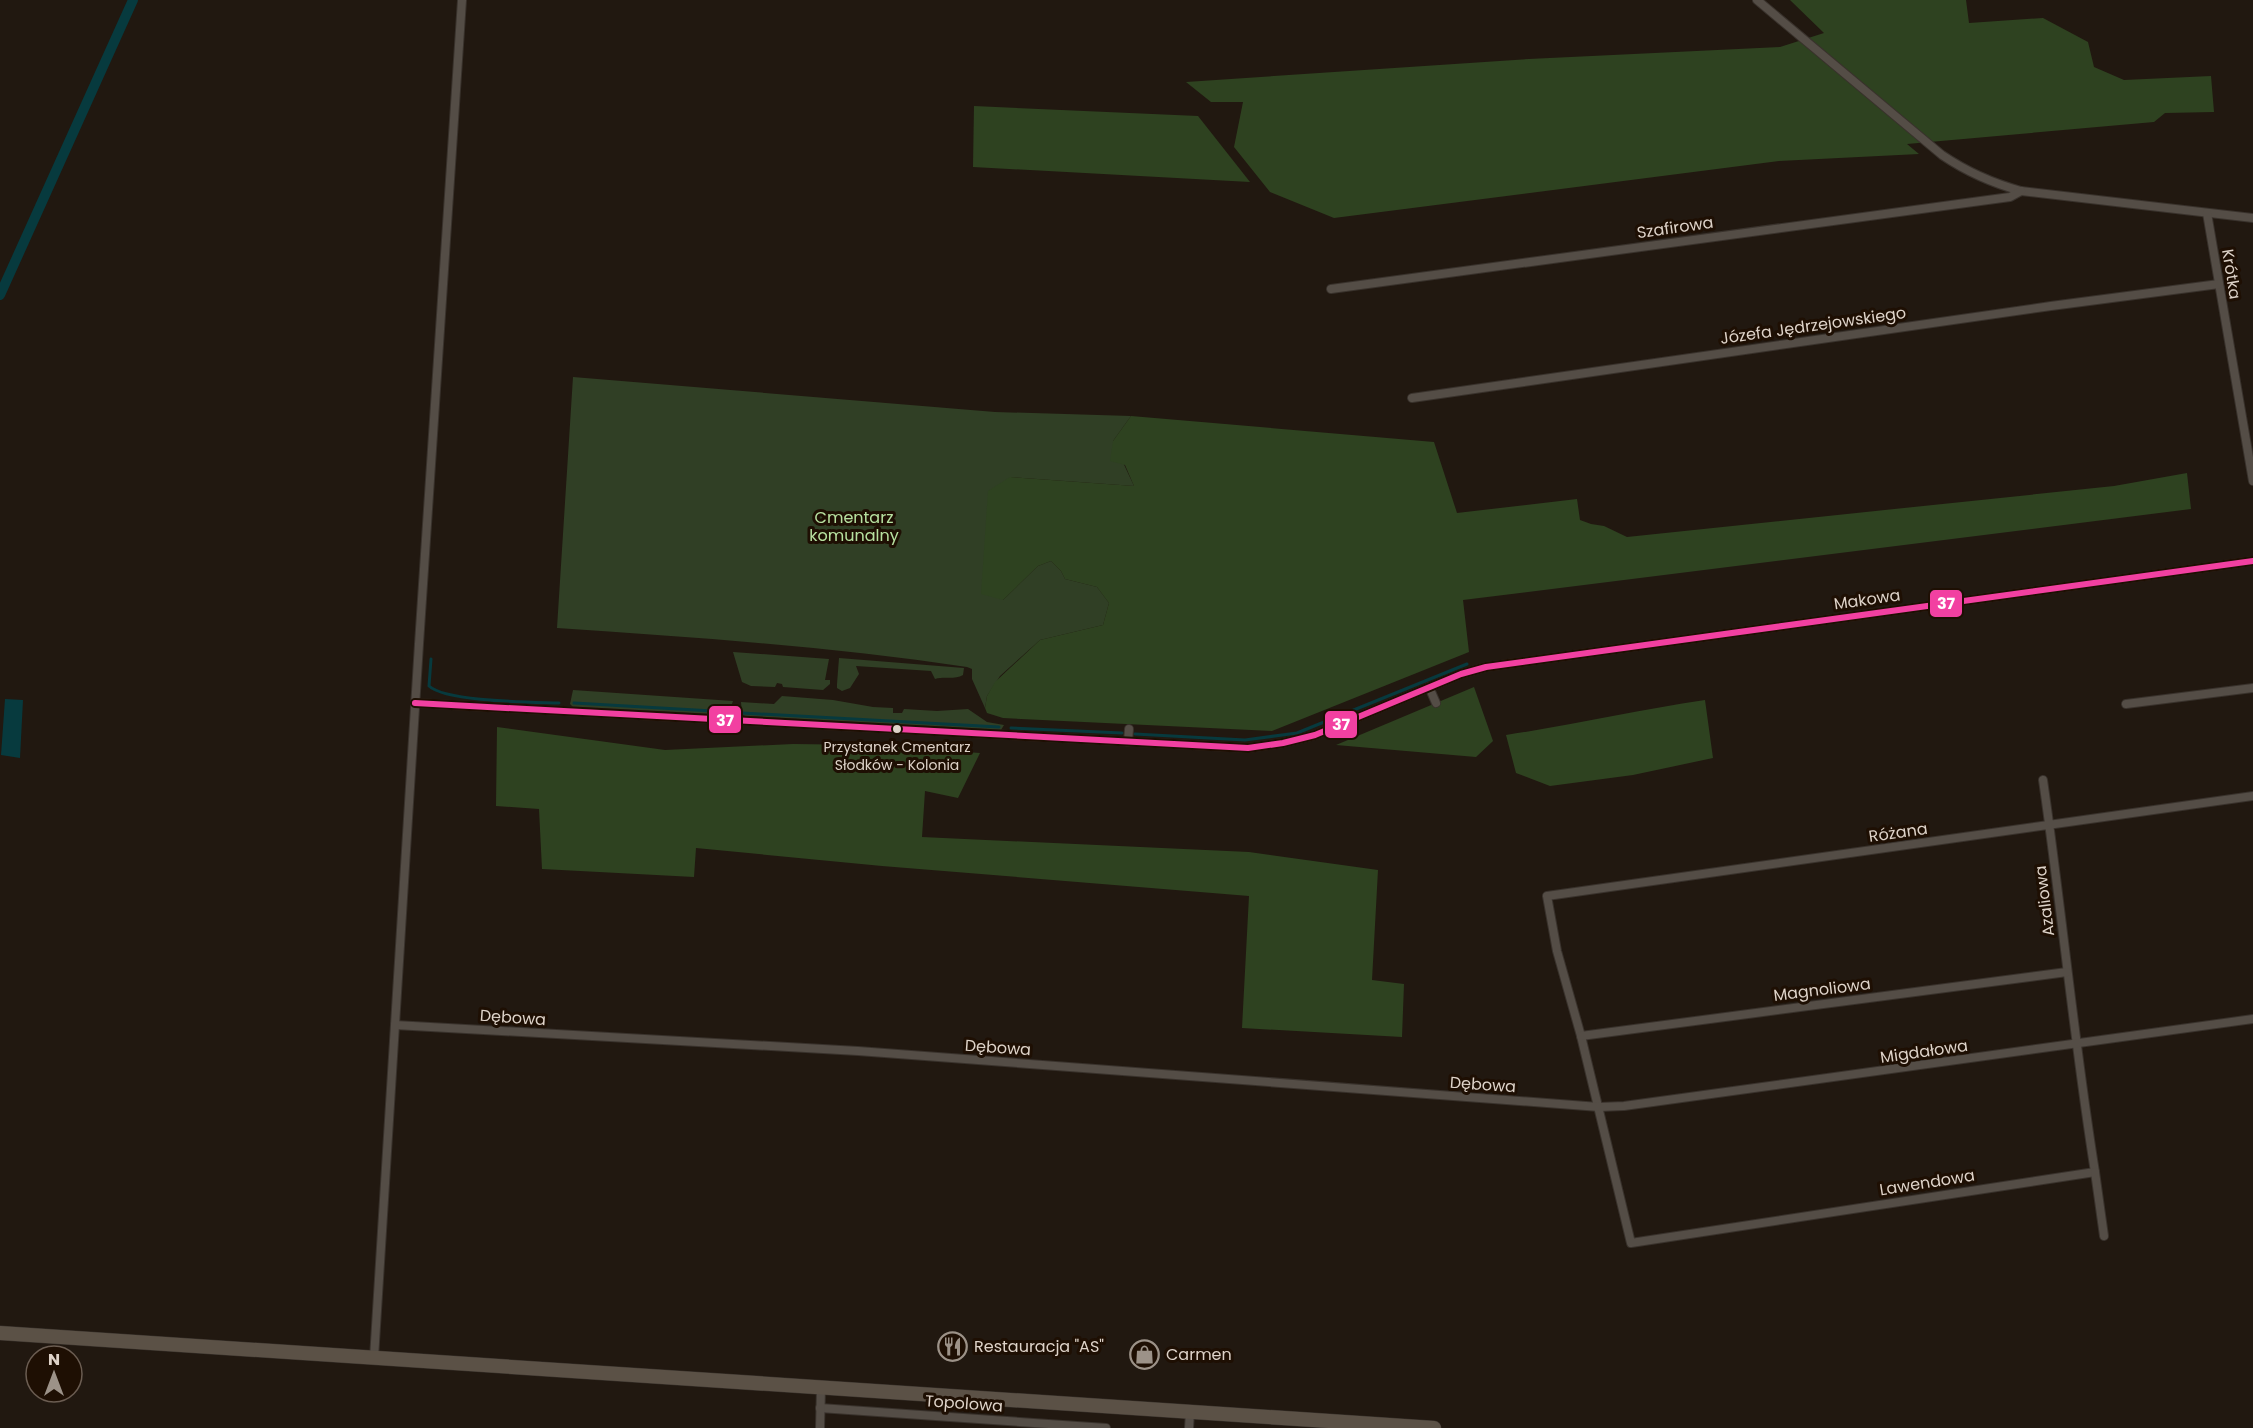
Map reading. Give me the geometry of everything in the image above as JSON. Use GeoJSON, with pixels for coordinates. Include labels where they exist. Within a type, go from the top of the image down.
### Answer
{"type":"FeatureCollection","features":[{"type":"Feature","properties":{"kind":"main road"},"geometry":{"type":"LineString","coordinates":[[0,1333],[1190,1412],[1328,1424],[1434,1428]]}},
{"type":"Feature","properties":{"kind":"street"},"geometry":{"type":"LineString","coordinates":[[375,1358],[415,703],[462,0]]}},
{"type":"Feature","properties":{"kind":"street"},"geometry":{"type":"LineString","coordinates":[[1757,0],[1942,156],[1987,181],[2021,191],[2253,218]]}},
{"type":"Feature","properties":{"kind":"street","name":"Szafirowa"},"geometry":{"type":"LineString","coordinates":[[1330,289],[2010,197],[2021,191]]}},
{"type":"Feature","properties":{"kind":"street","name":"Krótka"},"geometry":{"type":"LineString","coordinates":[[2207,213],[2253,481]]}},
{"type":"Feature","properties":{"kind":"street","name":"Józefa Jędrzejowskiego"},"geometry":{"type":"LineString","coordinates":[[1412,398],[2219,284]]}},
{"type":"Feature","properties":{"kind":"street","name":"Makowa"},"geometry":{"type":"LineString","coordinates":[[415,703],[1248,748],[1316,735],[1428,687],[1486,667],[2253,561]]}},
{"type":"Feature","properties":{"kind":"street"},"geometry":{"type":"LineString","coordinates":[[1428,687],[1436,703]]}},
{"type":"Feature","properties":{"kind":"street"},"geometry":{"type":"LineString","coordinates":[[2126,704],[2253,688]]}},
{"type":"Feature","properties":{"kind":"street"},"geometry":{"type":"LineString","coordinates":[[1128,729],[1128,741]]}},
{"type":"Feature","properties":{"kind":"street","name":"Azaliowa"},"geometry":{"type":"LineString","coordinates":[[2043,780],[2078,1045]]}},
{"type":"Feature","properties":{"kind":"street","name":"Różana"},"geometry":{"type":"LineString","coordinates":[[1581,1036],[1557,951],[1547,896],[2253,796]]}},
{"type":"Feature","properties":{"kind":"street","name":"Magnoliowa"},"geometry":{"type":"LineString","coordinates":[[1581,1036],[2067,972]]}},
{"type":"Feature","properties":{"kind":"street","name":"Migdałowa"},"geometry":{"type":"LineString","coordinates":[[1599,1107],[1635,1105],[2253,1019]]}},
{"type":"Feature","properties":{"kind":"street","name":"Dębowa"},"geometry":{"type":"LineString","coordinates":[[395,1025],[858,1051],[1599,1107]]}},
{"type":"Feature","properties":{"kind":"street"},"geometry":{"type":"LineString","coordinates":[[1581,1036],[1599,1107]]}},
{"type":"Feature","properties":{"kind":"street"},"geometry":{"type":"LineString","coordinates":[[2078,1045],[2104,1236]]}},
{"type":"Feature","properties":{"kind":"street","name":"Lawendowa"},"geometry":{"type":"LineString","coordinates":[[1599,1107],[1631,1243],[2095,1172]]}},
{"type":"Feature","properties":{"kind":"street"},"geometry":{"type":"LineString","coordinates":[[820,1428],[821,1388]]}},
{"type":"Feature","properties":{"kind":"street","name":"Topolowa"},"geometry":{"type":"LineString","coordinates":[[820,1408],[1106,1428]]}},
{"type":"Feature","properties":{"kind":"street"},"geometry":{"type":"LineString","coordinates":[[1189,1428],[1190,1412]]}},
{"type":"Feature","properties":{"kind":"green space"},"geometry":{"type":"Polygon","coordinates":[[[1790,0],[1966,0],[1969,23],[2043,18],[2088,42],[2094,67],[2124,80],[2211,76],[2214,112],[2165,113],[2154,122],[1907,144],[1919,154],[1779,161],[1334,218],[1270,192],[1234,147],[1243,102],[1211,102],[1186,82],[1529,59],[1780,47],[1824,33],[1790,0]]]}},
{"type":"Feature","properties":{"kind":"green space"},"geometry":{"type":"Polygon","coordinates":[[[974,106],[1198,116],[1250,182],[973,167],[974,106]]]}},
{"type":"Feature","properties":{"kind":"green space","name":"Cmentarz komunalny"},"geometry":{"type":"Polygon","coordinates":[[[573,377],[995,412],[1131,416],[1113,441],[1134,486],[1010,477],[1003,600],[1038,566],[1051,561],[1065,579],[1097,587],[1109,603],[1103,625],[1040,640],[1000,676],[987,696],[985,708],[972,679],[972,669],[967,667],[814,648],[557,628],[573,377]]]}},
{"type":"Feature","properties":{"kind":"green space"},"geometry":{"type":"Polygon","coordinates":[[[1131,416],[1434,442],[1457,513],[1577,499],[1580,520],[1604,526],[1627,537],[2114,486],[2187,473],[2191,509],[1463,600],[1469,652],[1272,731],[1003,718],[987,713],[985,708],[987,696],[995,682],[1040,640],[1103,625],[1109,603],[1097,587],[1065,579],[1051,561],[1038,566],[1003,600],[981,594],[988,491],[1010,477],[1134,486],[1125,465],[1110,461],[1113,441],[1131,416]]]}},
{"type":"Feature","properties":{"kind":"green space"},"geometry":{"type":"Polygon","coordinates":[[[733,652],[829,659],[825,680],[830,680],[830,684],[823,690],[783,687],[782,684],[777,683],[775,687],[751,686],[742,682],[733,652]]]}},
{"type":"Feature","properties":{"kind":"green space"},"geometry":{"type":"Polygon","coordinates":[[[839,658],[964,668],[963,675],[935,679],[931,671],[856,666],[859,674],[850,688],[842,691],[837,688],[839,658]]]}},
{"type":"Feature","properties":{"kind":"green space"},"geometry":{"type":"Polygon","coordinates":[[[1474,687],[1493,741],[1476,757],[1336,745],[1474,687]]]}},
{"type":"Feature","properties":{"kind":"green space"},"geometry":{"type":"Polygon","coordinates":[[[573,690],[733,701],[728,715],[573,707],[570,704],[573,690]]]}},
{"type":"Feature","properties":{"kind":"green space"},"geometry":{"type":"Polygon","coordinates":[[[782,696],[893,708],[893,713],[902,713],[904,709],[937,711],[968,709],[987,722],[1004,725],[1001,730],[745,716],[742,714],[741,702],[774,704],[782,696]]]}},
{"type":"Feature","properties":{"kind":"green space"},"geometry":{"type":"Polygon","coordinates":[[[1705,700],[1713,758],[1633,775],[1550,786],[1516,773],[1506,735],[1705,700]]]}},
{"type":"Feature","properties":{"kind":"green space"},"geometry":{"type":"Polygon","coordinates":[[[497,727],[665,750],[793,744],[868,745],[980,753],[958,798],[925,791],[922,837],[1249,852],[1378,870],[1372,980],[1404,984],[1402,1037],[1242,1028],[1249,896],[882,866],[696,848],[694,877],[542,869],[539,809],[496,806],[497,727]]]}},
{"type":"Feature","properties":{"kind":"water"},"geometry":{"type":"Polygon","coordinates":[[[5,699],[23,700],[20,758],[1,755],[5,699]]]}},
{"type":"Feature","properties":{"kind":"waterway"},"geometry":{"type":"LineString","coordinates":[[0,295],[133,0]]}},
{"type":"Feature","properties":{"kind":"waterway"},"geometry":{"type":"LineString","coordinates":[[431,659],[429,686],[438,691],[491,700],[559,703]]}},
{"type":"Feature","properties":{"kind":"waterway"},"geometry":{"type":"LineString","coordinates":[[1135,734],[1245,740],[1297,733],[1467,664]]}},
{"type":"Feature","properties":{"kind":"waterway"},"geometry":{"type":"LineString","coordinates":[[574,703],[730,712]]}},
{"type":"Feature","properties":{"kind":"waterway"},"geometry":{"type":"LineString","coordinates":[[742,713],[999,727]]}},
{"type":"Feature","properties":{"kind":"waterway"},"geometry":{"type":"LineString","coordinates":[[1011,728],[1122,733]]}},
{"type":"Feature","properties":{"kind":"transit line","name":"37"},"geometry":{"type":"LineString","coordinates":[[415,703],[1248,748],[1315,735],[1461,674],[1486,667],[2253,561]]}},
{"type":"Feature","properties":{"kind":"place","name":"Przystanek Cmentarz Słodków - Kolonia"},"geometry":{"type":"Point","coordinates":[897,729]}},
{"type":"Feature","properties":{"kind":"place","name":"Restauracja \"AS\""},"geometry":{"type":"Point","coordinates":[953,1346]}},
{"type":"Feature","properties":{"kind":"place","name":"Carmen"},"geometry":{"type":"Point","coordinates":[1145,1354]}}]}
